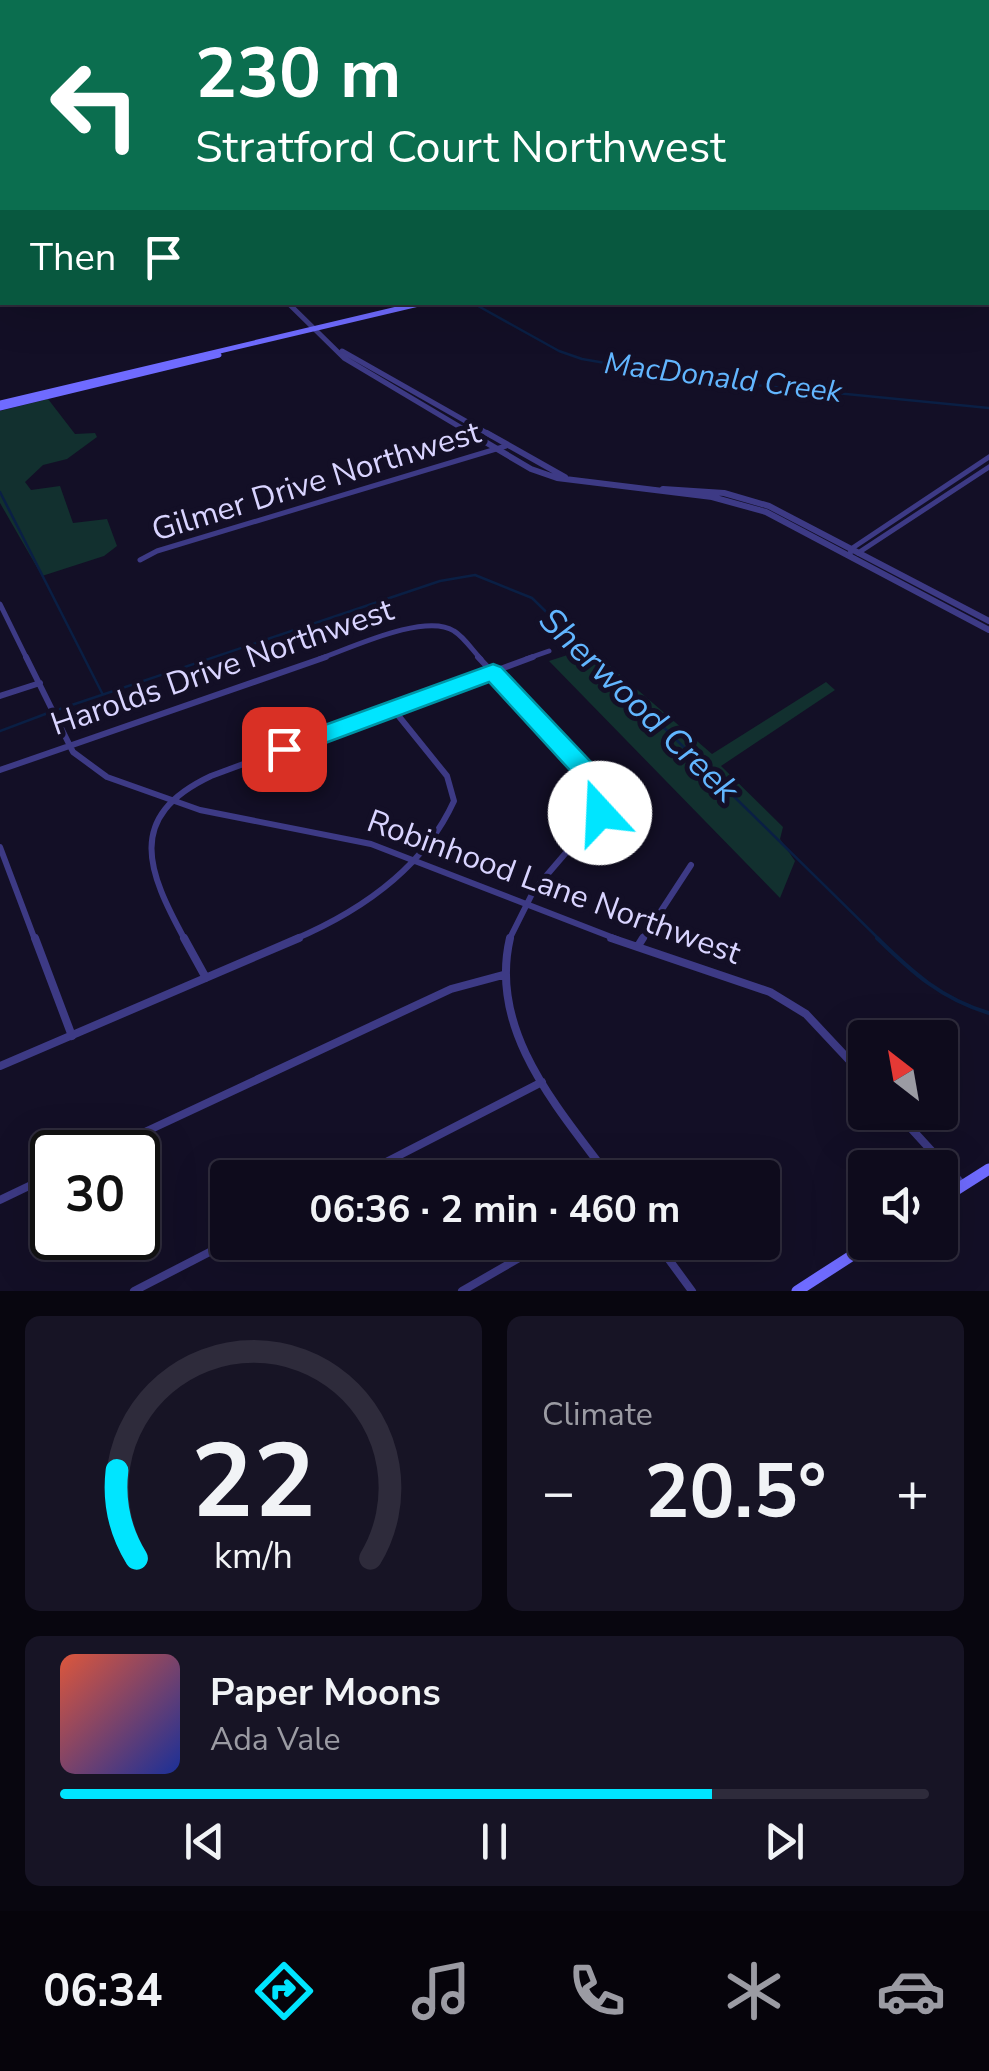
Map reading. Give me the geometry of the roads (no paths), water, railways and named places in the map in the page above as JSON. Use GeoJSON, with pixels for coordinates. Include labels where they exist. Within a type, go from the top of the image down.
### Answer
{"type":"FeatureCollection","features":[{"type":"Feature","properties":{"kind":"main road"},"geometry":{"type":"LineString","coordinates":[[0,406],[416,305]]}},
{"type":"Feature","properties":{"kind":"main road"},"geometry":{"type":"LineString","coordinates":[[958,1189],[989,1169]]}},
{"type":"Feature","properties":{"kind":"main road"},"geometry":{"type":"LineString","coordinates":[[796,1291],[848,1258]]}},
{"type":"Feature","properties":{"kind":"street"},"geometry":{"type":"LineString","coordinates":[[290,305],[340,350],[566,478]]}},
{"type":"Feature","properties":{"kind":"street"},"geometry":{"type":"LineString","coordinates":[[340,350],[344,358],[531,468],[566,478],[752,507],[853,552],[989,621]]}},
{"type":"Feature","properties":{"kind":"street","name":"Gilmer Drive Northwest"},"geometry":{"type":"LineString","coordinates":[[140,560],[159,550],[506,446]]}},
{"type":"Feature","properties":{"kind":"street"},"geometry":{"type":"LineString","coordinates":[[853,552],[989,457]]}},
{"type":"Feature","properties":{"kind":"street"},"geometry":{"type":"LineString","coordinates":[[853,552],[989,467]]}},
{"type":"Feature","properties":{"kind":"street"},"geometry":{"type":"LineString","coordinates":[[853,552],[989,630]]}},
{"type":"Feature","properties":{"kind":"street","name":"Robinhood Lane Northwest"},"geometry":{"type":"LineString","coordinates":[[0,604],[4,623],[70,746],[78,760],[92,770],[227,818],[359,840],[524,906],[756,986],[788,1001],[816,1024],[848,1059]]}},
{"type":"Feature","properties":{"kind":"street","name":"Harolds Drive Northwest"},"geometry":{"type":"LineString","coordinates":[[0,770],[417,626],[453,630],[592,778],[604,798],[600,813],[524,906],[506,947],[502,975],[512,1028],[542,1082],[597,1160]]}},
{"type":"Feature","properties":{"kind":"street"},"geometry":{"type":"LineString","coordinates":[[206,978],[150,862],[153,829],[173,801],[211,776],[549,651]]}},
{"type":"Feature","properties":{"kind":"street"},"geometry":{"type":"LineString","coordinates":[[0,696],[40,684]]}},
{"type":"Feature","properties":{"kind":"street"},"geometry":{"type":"LineString","coordinates":[[0,1066],[358,911],[380,895],[450,811],[453,791],[443,771],[393,709]]}},
{"type":"Feature","properties":{"kind":"street"},"geometry":{"type":"LineString","coordinates":[[0,848],[72,1036]]}},
{"type":"Feature","properties":{"kind":"street"},"geometry":{"type":"LineString","coordinates":[[637,947],[691,865]]}},
{"type":"Feature","properties":{"kind":"street"},"geometry":{"type":"LineString","coordinates":[[149,1130],[451,989],[502,975]]}},
{"type":"Feature","properties":{"kind":"street"},"geometry":{"type":"LineString","coordinates":[[390,1160],[542,1082]]}},
{"type":"Feature","properties":{"kind":"street"},"geometry":{"type":"LineString","coordinates":[[913,1130],[964,1185]]}},
{"type":"Feature","properties":{"kind":"street"},"geometry":{"type":"LineString","coordinates":[[0,1200],[30,1186]]}},
{"type":"Feature","properties":{"kind":"street"},"geometry":{"type":"LineString","coordinates":[[135,1291],[210,1251]]}},
{"type":"Feature","properties":{"kind":"street"},"geometry":{"type":"LineString","coordinates":[[462,1291],[516,1260]]}},
{"type":"Feature","properties":{"kind":"street"},"geometry":{"type":"LineString","coordinates":[[669,1260],[692,1291]]}},
{"type":"Feature","properties":{"kind":"waterway","name":"MacDonald Creek"},"geometry":{"type":"LineString","coordinates":[[476,305],[559,351],[582,359],[704,380],[989,408]]}},
{"type":"Feature","properties":{"kind":"waterway","name":"Sherwood Creek"},"geometry":{"type":"LineString","coordinates":[[0,492],[102,693]]}},
{"type":"Feature","properties":{"kind":"waterway","name":"Sherwood Creek"},"geometry":{"type":"LineString","coordinates":[[60,709],[440,581],[475,575],[532,598],[880,940]]}},
{"type":"Feature","properties":{"kind":"waterway"},"geometry":{"type":"LineString","coordinates":[[0,731],[48,713]]}},
{"type":"Feature","properties":{"kind":"waterway","name":"Sherwood Creek"},"geometry":{"type":"LineString","coordinates":[[877,938],[928,983],[989,1013]]}}]}
